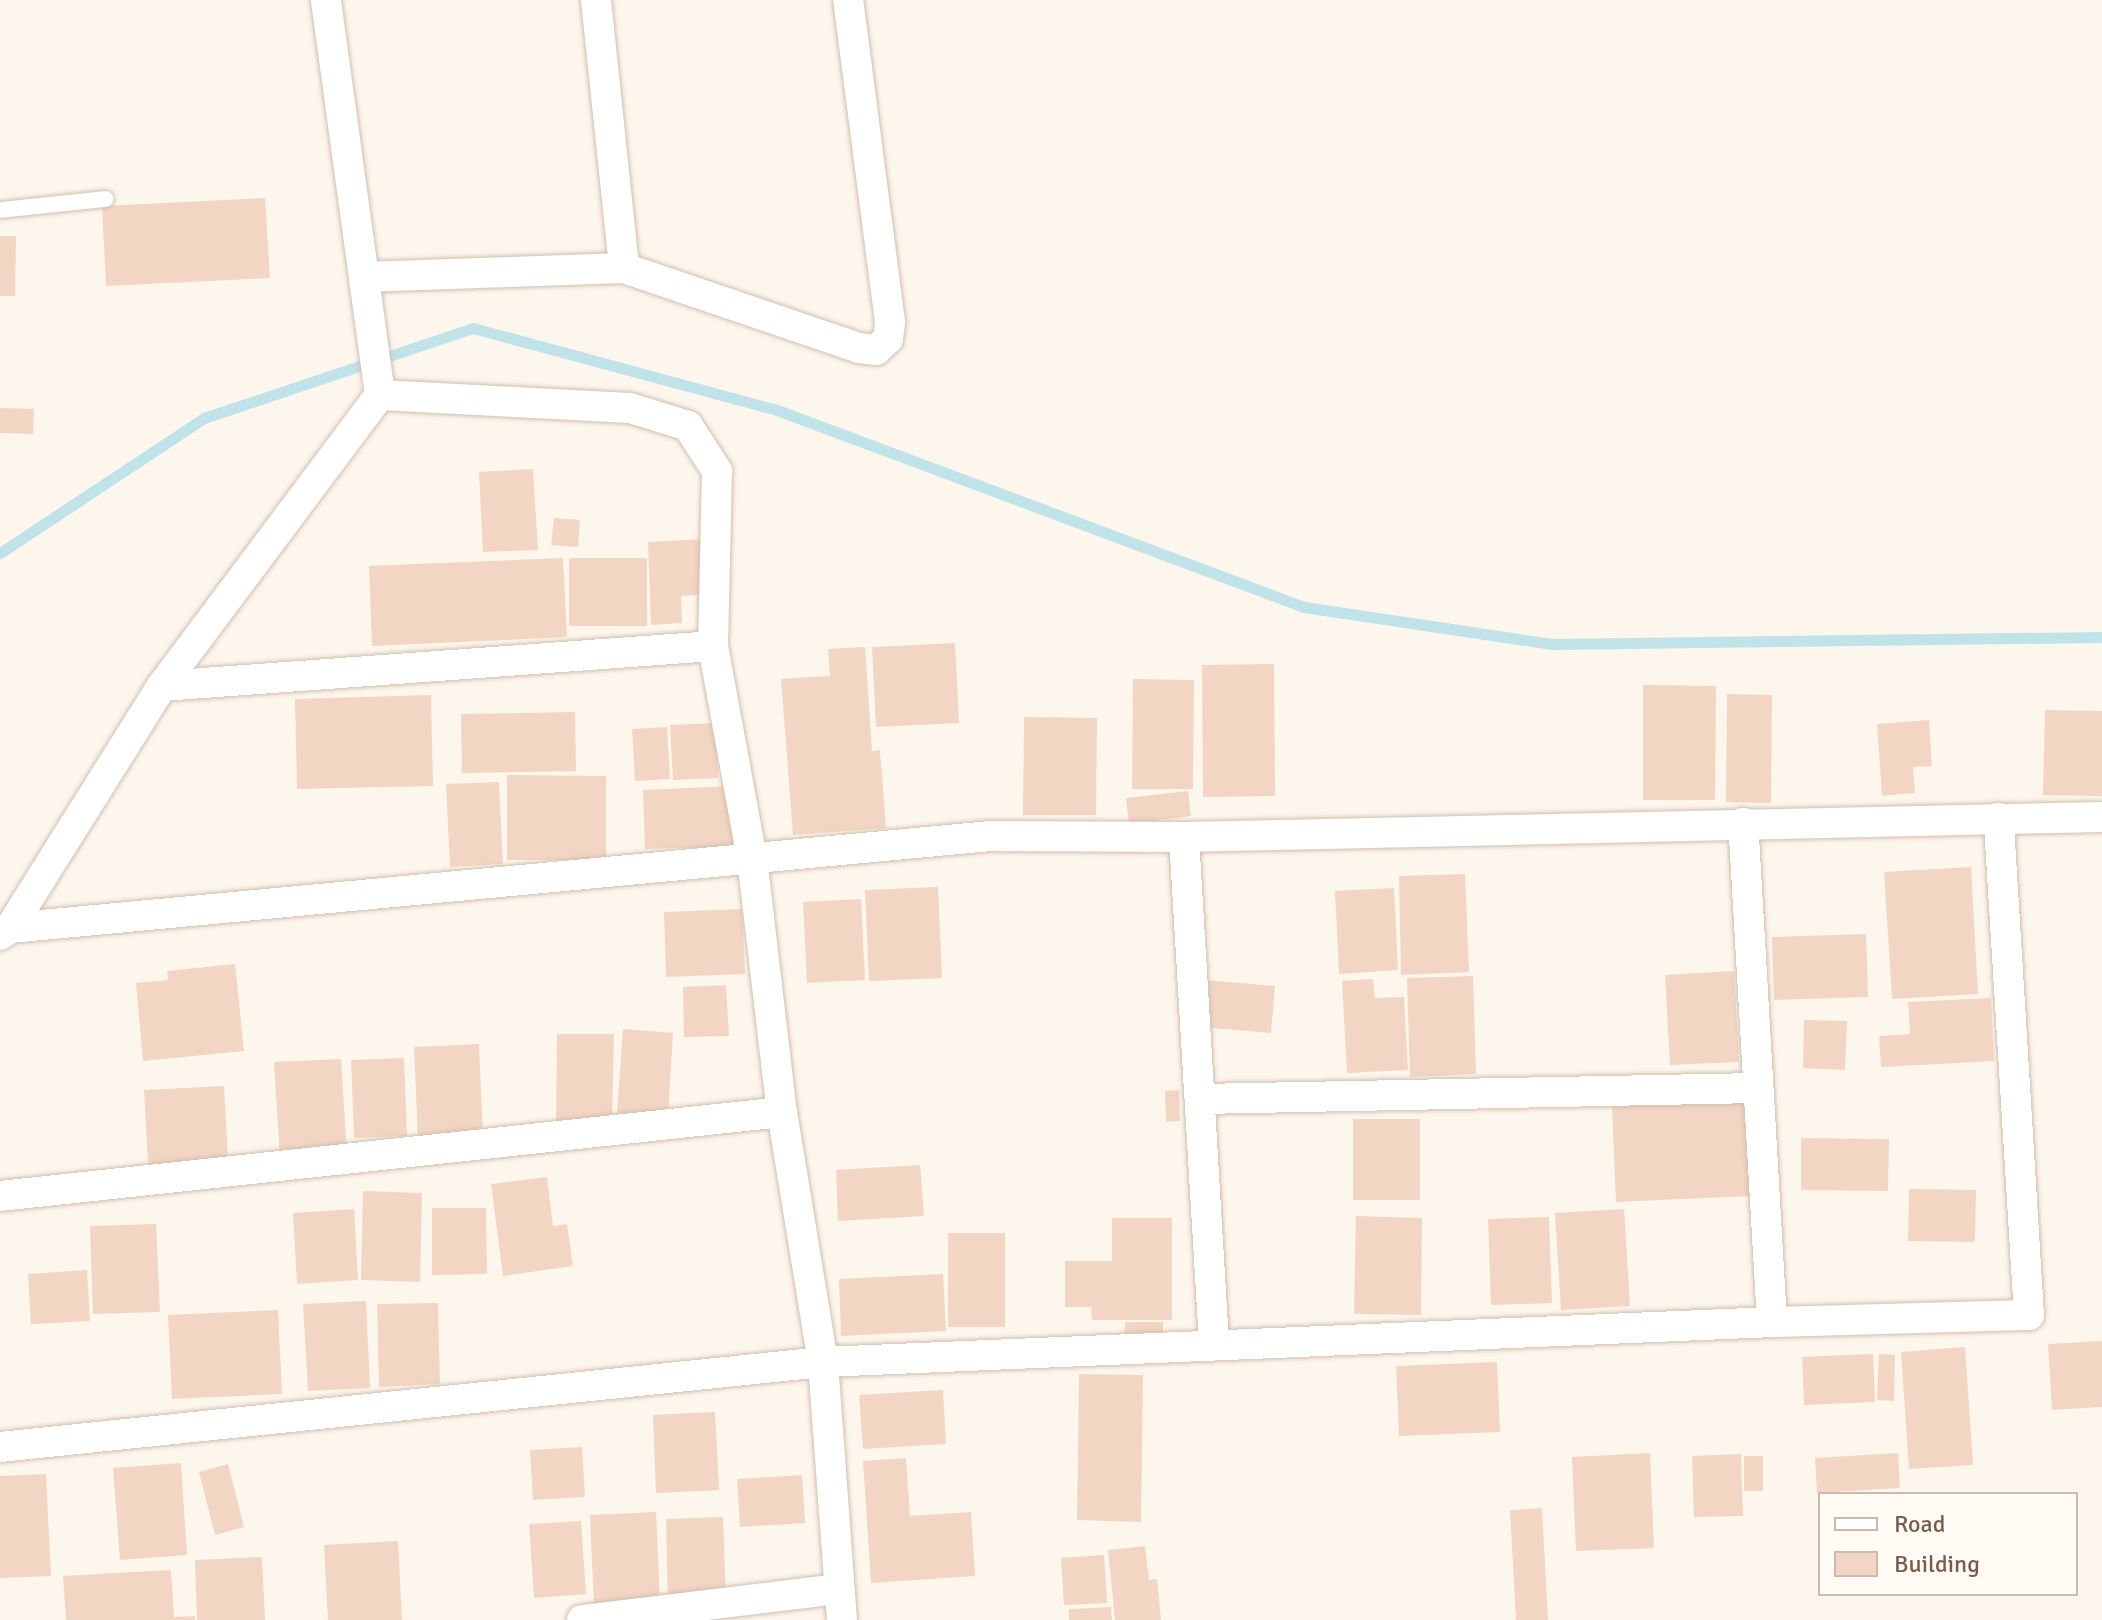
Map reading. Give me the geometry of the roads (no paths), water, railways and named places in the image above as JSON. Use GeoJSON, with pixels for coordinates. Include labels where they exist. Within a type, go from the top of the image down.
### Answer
{"type":"FeatureCollection","features":[{"type":"Feature","properties":{"kind":"street"},"geometry":{"type":"LineString","coordinates":[[5,931],[162,686],[380,394],[326,0]]}},
{"type":"Feature","properties":{"kind":"street"},"geometry":{"type":"LineString","coordinates":[[596,0],[624,268]]}},
{"type":"Feature","properties":{"kind":"street"},"geometry":{"type":"LineString","coordinates":[[364,279],[624,268],[859,348],[876,350],[888,339],[890,322],[848,0]]}},
{"type":"Feature","properties":{"kind":"street"},"geometry":{"type":"LineString","coordinates":[[380,394],[630,408],[688,426],[717,471],[713,646],[752,858],[782,1112],[823,1362],[842,1620]]}},
{"type":"Feature","properties":{"kind":"street"},"geometry":{"type":"LineString","coordinates":[[162,686],[713,646]]}},
{"type":"Feature","properties":{"kind":"street"},"geometry":{"type":"LineString","coordinates":[[5,931],[991,836],[1184,837],[2102,817]]}},
{"type":"Feature","properties":{"kind":"street"},"geometry":{"type":"LineString","coordinates":[[0,1447],[823,1362],[1772,1322],[2029,1315],[1999,818]]}},
{"type":"Feature","properties":{"kind":"street"},"geometry":{"type":"LineString","coordinates":[[1743,823],[1772,1322]]}},
{"type":"Feature","properties":{"kind":"street"},"geometry":{"type":"LineString","coordinates":[[1184,837],[1214,1344]]}},
{"type":"Feature","properties":{"kind":"street"},"geometry":{"type":"LineString","coordinates":[[1200,1099],[1758,1088]]}},
{"type":"Feature","properties":{"kind":"street"},"geometry":{"type":"LineString","coordinates":[[0,1196],[782,1112]]}},
{"type":"Feature","properties":{"kind":"street"},"geometry":{"type":"LineString","coordinates":[[582,1620],[839,1589]]}},
{"type":"Feature","properties":{"kind":"lane"},"geometry":{"type":"LineString","coordinates":[[0,210],[105,199]]}},
{"type":"Feature","properties":{"kind":"waterway"},"geometry":{"type":"LineString","coordinates":[[0,553],[204,418],[473,328],[777,410],[1304,607],[1551,644],[2102,637]]}}]}
